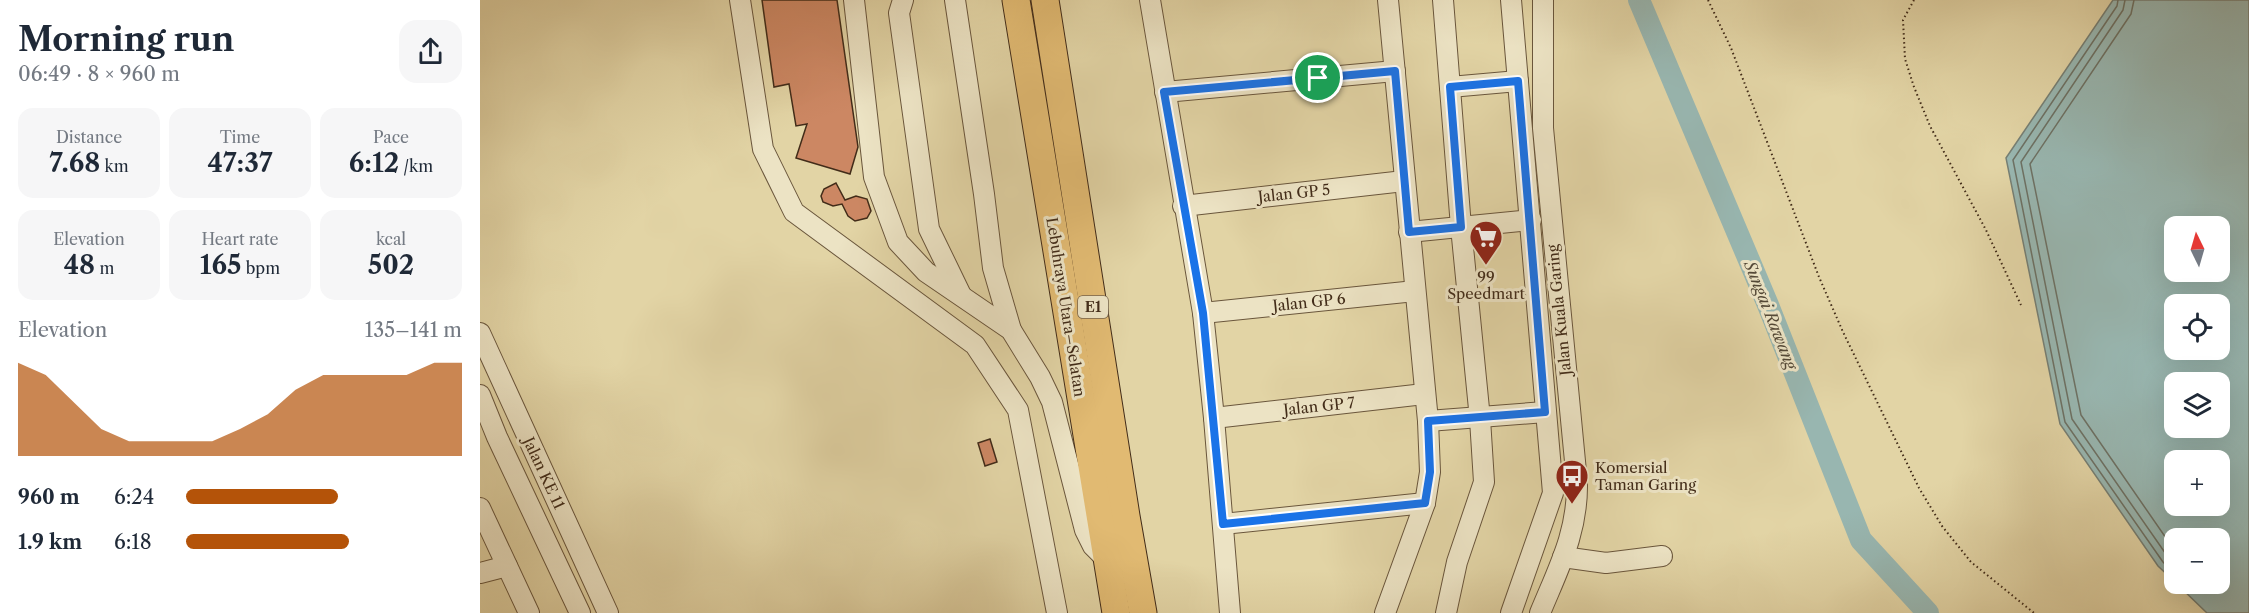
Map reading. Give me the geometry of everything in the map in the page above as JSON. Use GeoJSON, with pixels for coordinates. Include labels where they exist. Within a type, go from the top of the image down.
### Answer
{"type":"FeatureCollection","features":[{"type":"Feature","properties":{"kind":"highway","name":"Lebuhraya Utara–Selatan"},"geometry":{"type":"LineString","coordinates":[[1016,0],[1116,613]]}},
{"type":"Feature","properties":{"kind":"highway","name":"Lebuhraya Utara–Selatan"},"geometry":{"type":"LineString","coordinates":[[1045,0],[1143,613]]}},
{"type":"Feature","properties":{"kind":"street"},"geometry":{"type":"LineString","coordinates":[[740,0],[763,149],[794,212],[975,345],[1018,410],[1057,613]]}},
{"type":"Feature","properties":{"kind":"street"},"geometry":{"type":"LineString","coordinates":[[854,0],[874,177],[898,242],[926,272],[1011,330]]}},
{"type":"Feature","properties":{"kind":"street"},"geometry":{"type":"LineString","coordinates":[[903,0],[899,13],[929,229],[962,297]]}},
{"type":"Feature","properties":{"kind":"street"},"geometry":{"type":"LineString","coordinates":[[955,0],[993,268],[1011,330],[1040,377],[1052,402],[1085,530],[1093,546],[1107,560]]}},
{"type":"Feature","properties":{"kind":"street"},"geometry":{"type":"LineString","coordinates":[[1150,0],[1183,206],[1203,313],[1230,613]]}},
{"type":"Feature","properties":{"kind":"street"},"geometry":{"type":"LineString","coordinates":[[1385,613],[1425,503],[1430,472],[1428,421],[1388,0]]}},
{"type":"Feature","properties":{"kind":"street"},"geometry":{"type":"LineString","coordinates":[[1443,0],[1484,482],[1458,562],[1446,613]]}},
{"type":"Feature","properties":{"kind":"street"},"geometry":{"type":"LineString","coordinates":[[1510,613],[1553,492],[1511,0]]}},
{"type":"Feature","properties":{"kind":"street","name":"Jalan Kuala Garing"},"geometry":{"type":"LineString","coordinates":[[1540,613],[1574,525],[1577,503],[1577,482],[1543,128],[1543,0]]}},
{"type":"Feature","properties":{"kind":"street"},"geometry":{"type":"LineString","coordinates":[[1164,92],[1395,71]]}},
{"type":"Feature","properties":{"kind":"street"},"geometry":{"type":"LineString","coordinates":[[1450,87],[1518,81]]}},
{"type":"Feature","properties":{"kind":"street","name":"Jalan GP 5"},"geometry":{"type":"LineString","coordinates":[[1183,206],[1404,181]]}},
{"type":"Feature","properties":{"kind":"street"},"geometry":{"type":"LineString","coordinates":[[1409,232],[1531,220]]}},
{"type":"Feature","properties":{"kind":"street","name":"Jalan GP 6"},"geometry":{"type":"LineString","coordinates":[[1203,313],[1415,291]]}},
{"type":"Feature","properties":{"kind":"street","name":"Jalan KE 11"},"geometry":{"type":"LineString","coordinates":[[480,333],[608,613]]}},
{"type":"Feature","properties":{"kind":"street","name":"Jalan GP 7"},"geometry":{"type":"LineString","coordinates":[[1214,418],[1424,394]]}},
{"type":"Feature","properties":{"kind":"street","name":"Jalan KE 11"},"geometry":{"type":"LineString","coordinates":[[480,395],[497,437],[580,613]]}},
{"type":"Feature","properties":{"kind":"street"},"geometry":{"type":"LineString","coordinates":[[1428,421],[1480,419],[1545,412]]}},
{"type":"Feature","properties":{"kind":"street"},"geometry":{"type":"LineString","coordinates":[[1223,524],[1425,503]]}},
{"type":"Feature","properties":{"kind":"street"},"geometry":{"type":"LineString","coordinates":[[480,508],[529,613]]}},
{"type":"Feature","properties":{"kind":"street"},"geometry":{"type":"LineString","coordinates":[[1563,557],[1606,563],[1662,556]]}},
{"type":"Feature","properties":{"kind":"street"},"geometry":{"type":"LineString","coordinates":[[480,573],[507,566]]}},
{"type":"Feature","properties":{"kind":"path"},"geometry":{"type":"LineString","coordinates":[[1708,0],[1731,48],[1838,321],[1919,488],[1942,526],[1971,562],[2034,613]]}},
{"type":"Feature","properties":{"kind":"path"},"geometry":{"type":"LineString","coordinates":[[1914,0],[1903,20],[1905,59],[1914,87],[1930,126],[1986,230],[2021,305]]}},
{"type":"Feature","properties":{"kind":"water"},"geometry":{"type":"Polygon","coordinates":[[[2113,0],[2249,0],[2249,613],[2207,613],[2187,594],[2230,594],[2230,528],[2164,528],[2164,572],[2060,424],[2006,158],[2113,0]]]}},
{"type":"Feature","properties":{"kind":"building"},"geometry":{"type":"Polygon","coordinates":[[[762,0],[837,0],[858,147],[850,174],[796,158],[807,124],[796,126],[789,84],[774,87],[762,0]]]}},
{"type":"Feature","properties":{"kind":"building"},"geometry":{"type":"Polygon","coordinates":[[[836,183],[845,200],[856,196],[867,199],[871,211],[867,218],[855,221],[848,216],[842,204],[833,206],[823,202],[821,196],[824,189],[836,183]]]}},
{"type":"Feature","properties":{"kind":"building"},"geometry":{"type":"Polygon","coordinates":[[[990,439],[997,462],[985,466],[978,443],[990,439]]]}},
{"type":"Feature","properties":{"kind":"waterway","name":"Sungai Rawang"},"geometry":{"type":"LineString","coordinates":[[1639,0],[1768,305],[1861,540],[1928,613]]}},
{"type":"Feature","properties":{"kind":"place","name":"99 Speedmart"},"geometry":{"type":"Point","coordinates":[1486,266]}},
{"type":"Feature","properties":{"kind":"place","name":"Komersial Taman Garing"},"geometry":{"type":"Point","coordinates":[1572,505]}},
{"type":"Feature","properties":{"kind":"route"},"geometry":{"type":"LineString","coordinates":[[1395,71],[1409,232],[1461,227],[1450,87],[1518,81],[1545,412],[1480,419],[1428,421],[1430,472],[1425,503],[1223,524],[1203,313],[1164,92],[1318,78],[1395,71]]}}]}
